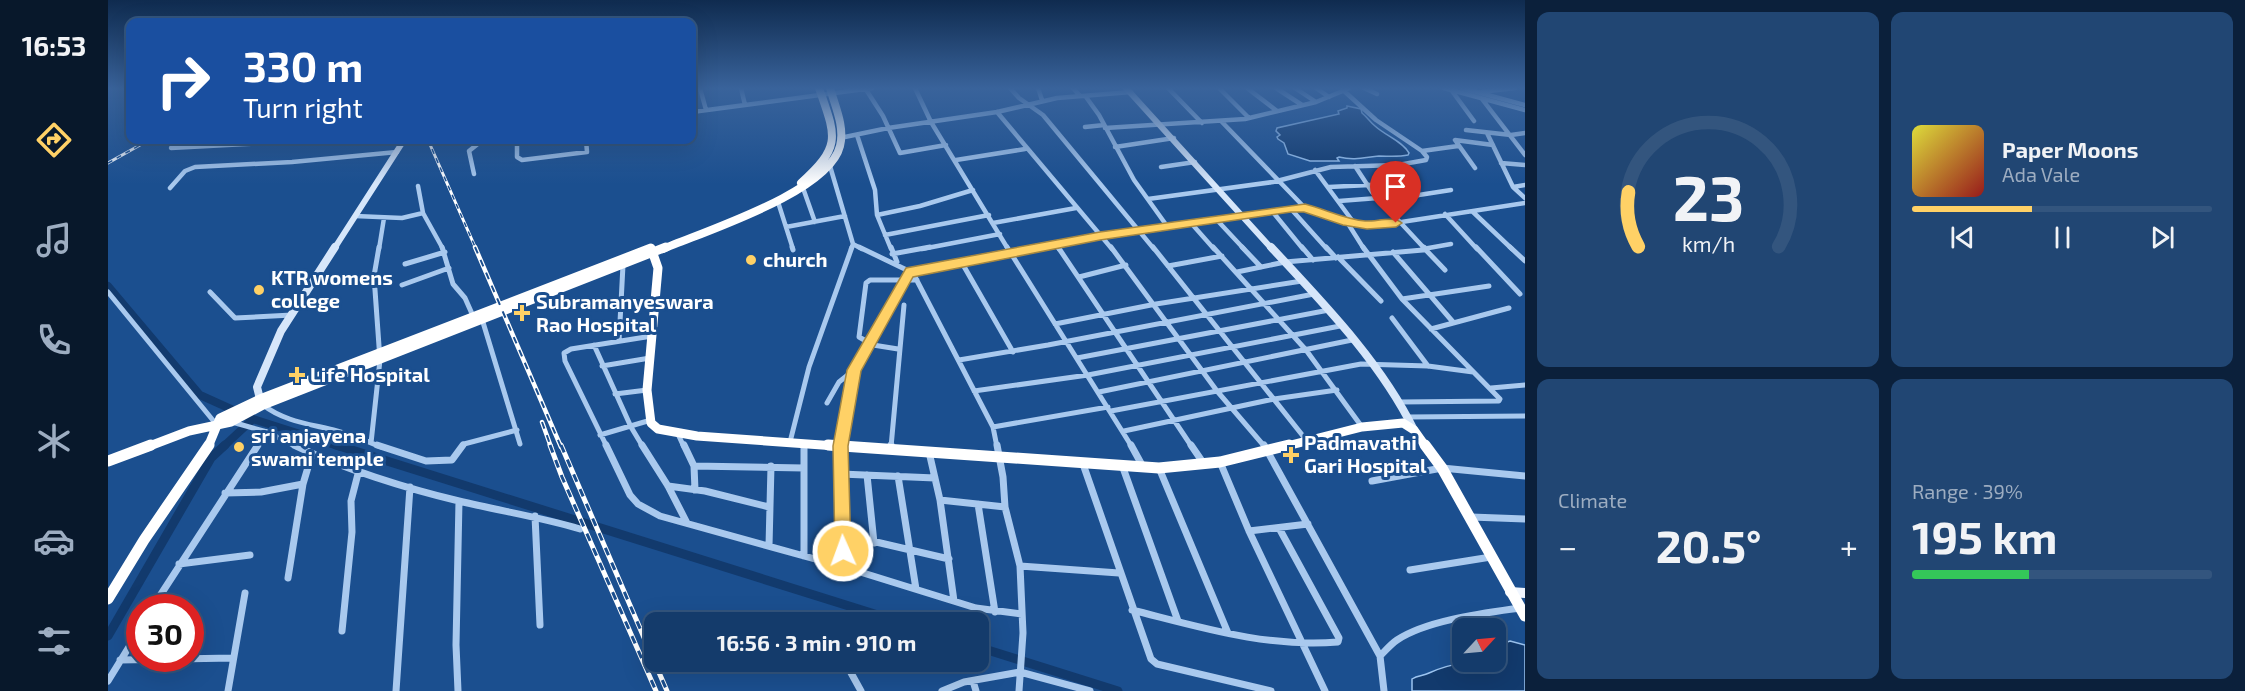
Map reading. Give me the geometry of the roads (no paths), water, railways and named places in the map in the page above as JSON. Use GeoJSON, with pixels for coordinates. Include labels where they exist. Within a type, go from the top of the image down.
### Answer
{"type":"FeatureCollection","features":[{"type":"Feature","properties":{"kind":"highway"},"geometry":{"type":"LineString","coordinates":[[478,318],[623,266],[653,250],[788,192],[828,159],[838,138],[831,120]]}},
{"type":"Feature","properties":{"kind":"highway"},"geometry":{"type":"LineString","coordinates":[[108,462],[189,431],[235,419],[257,404],[778,202],[803,188],[830,166],[838,154],[835,120]]}},
{"type":"Feature","properties":{"kind":"highway"},"geometry":{"type":"LineString","coordinates":[[653,250],[658,268],[647,390],[651,420],[658,429],[676,430],[697,436],[1159,468],[1220,462],[1362,427],[1397,422],[1414,430],[1442,468],[1523,612]]}},
{"type":"Feature","properties":{"kind":"highway"},"geometry":{"type":"LineString","coordinates":[[108,599],[144,540],[209,445],[216,424]]}},
{"type":"Feature","properties":{"kind":"main road"},"geometry":{"type":"LineString","coordinates":[[1510,592],[1525,593]]}},
{"type":"Feature","properties":{"kind":"street"},"geometry":{"type":"LineString","coordinates":[[884,120],[900,153],[946,145]]}},
{"type":"Feature","properties":{"kind":"street"},"geometry":{"type":"LineString","coordinates":[[838,138],[943,120]]}},
{"type":"Feature","properties":{"kind":"street"},"geometry":{"type":"LineString","coordinates":[[1003,120],[1126,265],[1217,391],[1269,451],[1380,656],[1384,691]]}},
{"type":"Feature","properties":{"kind":"street"},"geometry":{"type":"LineString","coordinates":[[1047,120],[1221,330],[1307,441]]}},
{"type":"Feature","properties":{"kind":"street"},"geometry":{"type":"LineString","coordinates":[[1101,120],[1115,147],[1167,226]]}},
{"type":"Feature","properties":{"kind":"street"},"geometry":{"type":"LineString","coordinates":[[1158,120],[1241,215],[1329,310],[1373,365],[1404,409],[1414,430]]}},
{"type":"Feature","properties":{"kind":"street"},"geometry":{"type":"LineString","coordinates":[[1085,127],[1234,120]]}},
{"type":"Feature","properties":{"kind":"street"},"geometry":{"type":"LineString","coordinates":[[1148,199],[1278,179],[1316,170],[1420,163],[1426,160],[1427,157],[1422,151],[1376,120]]}},
{"type":"Feature","properties":{"kind":"street"},"geometry":{"type":"LineString","coordinates":[[1499,120],[1525,155]]}},
{"type":"Feature","properties":{"kind":"street"},"geometry":{"type":"LineString","coordinates":[[931,122],[1055,324],[1124,431],[1143,467]]}},
{"type":"Feature","properties":{"kind":"street"},"geometry":{"type":"LineString","coordinates":[[1222,122],[1305,208]]}},
{"type":"Feature","properties":{"kind":"street"},"geometry":{"type":"LineString","coordinates":[[1466,130],[1511,135],[1525,134]]}},
{"type":"Feature","properties":{"kind":"street"},"geometry":{"type":"LineString","coordinates":[[1487,133],[1513,187],[1525,198]]}},
{"type":"Feature","properties":{"kind":"street"},"geometry":{"type":"LineString","coordinates":[[856,135],[875,190],[877,215],[898,264]]}},
{"type":"Feature","properties":{"kind":"street"},"geometry":{"type":"LineString","coordinates":[[1115,147],[1174,138]]}},
{"type":"Feature","properties":{"kind":"street"},"geometry":{"type":"LineString","coordinates":[[1475,168],[1455,140],[1493,145]]}},
{"type":"Feature","properties":{"kind":"street"},"geometry":{"type":"LineString","coordinates":[[171,148],[244,144]]}},
{"type":"Feature","properties":{"kind":"street"},"geometry":{"type":"LineString","coordinates":[[402,144],[281,331],[257,387],[257,404],[289,420],[339,431],[426,461],[449,460],[454,458],[464,444],[517,430]]}},
{"type":"Feature","properties":{"kind":"street"},"geometry":{"type":"LineString","coordinates":[[474,174],[469,151],[477,144]]}},
{"type":"Feature","properties":{"kind":"street"},"geometry":{"type":"LineString","coordinates":[[517,144],[517,157],[522,160],[587,152],[586,144]]}},
{"type":"Feature","properties":{"kind":"street"},"geometry":{"type":"LineString","coordinates":[[1422,151],[1458,146]]}},
{"type":"Feature","properties":{"kind":"street"},"geometry":{"type":"LineString","coordinates":[[956,160],[1025,148]]}},
{"type":"Feature","properties":{"kind":"street"},"geometry":{"type":"LineString","coordinates":[[170,188],[185,171],[195,167],[292,162],[397,152]]}},
{"type":"Feature","properties":{"kind":"street"},"geometry":{"type":"LineString","coordinates":[[1161,167],[1195,162]]}},
{"type":"Feature","properties":{"kind":"street"},"geometry":{"type":"LineString","coordinates":[[1501,163],[1525,165]]}},
{"type":"Feature","properties":{"kind":"street"},"geometry":{"type":"LineString","coordinates":[[790,442],[809,367],[853,244],[830,166]]}},
{"type":"Feature","properties":{"kind":"street"},"geometry":{"type":"LineString","coordinates":[[1355,166],[1379,199],[1445,270]]}},
{"type":"Feature","properties":{"kind":"street"},"geometry":{"type":"LineString","coordinates":[[1316,170],[1354,223]]}},
{"type":"Feature","properties":{"kind":"street"},"geometry":{"type":"LineString","coordinates":[[1329,187],[1409,183]]}},
{"type":"Feature","properties":{"kind":"street"},"geometry":{"type":"LineString","coordinates":[[1513,187],[1525,185]]}},
{"type":"Feature","properties":{"kind":"street"},"geometry":{"type":"LineString","coordinates":[[418,186],[423,213],[445,252],[453,284],[478,318],[520,444]]}},
{"type":"Feature","properties":{"kind":"street"},"geometry":{"type":"LineString","coordinates":[[803,188],[815,222]]}},
{"type":"Feature","properties":{"kind":"street"},"geometry":{"type":"LineString","coordinates":[[877,215],[920,206],[973,189]]}},
{"type":"Feature","properties":{"kind":"street"},"geometry":{"type":"LineString","coordinates":[[1339,201],[1379,199],[1450,190]]}},
{"type":"Feature","properties":{"kind":"street"},"geometry":{"type":"LineString","coordinates":[[778,202],[793,250]]}},
{"type":"Feature","properties":{"kind":"street"},"geometry":{"type":"LineString","coordinates":[[844,567],[840,446],[854,370],[912,272],[1100,236],[1272,211],[1305,208],[1347,222],[1367,225],[1400,223],[1525,203]]}},
{"type":"Feature","properties":{"kind":"street"},"geometry":{"type":"LineString","coordinates":[[993,223],[1076,208]]}},
{"type":"Feature","properties":{"kind":"street"},"geometry":{"type":"LineString","coordinates":[[1291,209],[1381,301]]}},
{"type":"Feature","properties":{"kind":"street"},"geometry":{"type":"LineString","coordinates":[[1272,211],[1312,260]]}},
{"type":"Feature","properties":{"kind":"street"},"geometry":{"type":"LineString","coordinates":[[1473,212],[1525,261]]}},
{"type":"Feature","properties":{"kind":"street"},"geometry":{"type":"LineString","coordinates":[[355,216],[384,218],[423,213]]}},
{"type":"Feature","properties":{"kind":"street"},"geometry":{"type":"LineString","coordinates":[[1445,214],[1520,294]]}},
{"type":"Feature","properties":{"kind":"street"},"geometry":{"type":"LineString","coordinates":[[885,236],[989,215]]}},
{"type":"Feature","properties":{"kind":"street"},"geometry":{"type":"LineString","coordinates":[[786,227],[845,216]]}},
{"type":"Feature","properties":{"kind":"street"},"geometry":{"type":"LineString","coordinates":[[371,443],[380,356],[374,276],[384,218]]}},
{"type":"Feature","properties":{"kind":"street"},"geometry":{"type":"LineString","coordinates":[[1216,219],[1261,267]]}},
{"type":"Feature","properties":{"kind":"street"},"geometry":{"type":"LineString","coordinates":[[1347,222],[1367,254],[1402,299],[1500,397],[1499,401],[1404,409]]}},
{"type":"Feature","properties":{"kind":"street"},"geometry":{"type":"LineString","coordinates":[[1191,223],[1306,350],[1362,427]]}},
{"type":"Feature","properties":{"kind":"street"},"geometry":{"type":"LineString","coordinates":[[892,254],[1000,234]]}},
{"type":"Feature","properties":{"kind":"street"},"geometry":{"type":"LineString","coordinates":[[853,244],[912,272],[993,428],[1003,477],[1005,507],[1020,566],[1023,641],[1019,691]]}},
{"type":"Feature","properties":{"kind":"street"},"geometry":{"type":"LineString","coordinates":[[1056,244],[1204,464]]}},
{"type":"Feature","properties":{"kind":"street"},"geometry":{"type":"LineString","coordinates":[[1237,272],[1285,262],[1423,250],[1451,244]]}},
{"type":"Feature","properties":{"kind":"street"},"geometry":{"type":"LineString","coordinates":[[405,264],[445,252]]}},
{"type":"Feature","properties":{"kind":"street"},"geometry":{"type":"LineString","coordinates":[[1393,252],[1453,322]]}},
{"type":"Feature","properties":{"kind":"street"},"geometry":{"type":"LineString","coordinates":[[1168,266],[1222,256]]}},
{"type":"Feature","properties":{"kind":"street"},"geometry":{"type":"LineString","coordinates":[[962,262],[1013,352]]}},
{"type":"Feature","properties":{"kind":"street"},"geometry":{"type":"LineString","coordinates":[[1079,277],[1126,265]]}},
{"type":"Feature","properties":{"kind":"street"},"geometry":{"type":"LineString","coordinates":[[619,341],[623,266]]}},
{"type":"Feature","properties":{"kind":"street"},"geometry":{"type":"LineString","coordinates":[[402,285],[449,268]]}},
{"type":"Feature","properties":{"kind":"street"},"geometry":{"type":"LineString","coordinates":[[898,349],[870,343],[859,337],[866,284],[870,280],[917,280]]}},
{"type":"Feature","properties":{"kind":"street"},"geometry":{"type":"LineString","coordinates":[[1055,324],[1156,304],[1302,281]]}},
{"type":"Feature","properties":{"kind":"street"},"geometry":{"type":"LineString","coordinates":[[1402,299],[1489,286]]}},
{"type":"Feature","properties":{"kind":"street"},"geometry":{"type":"LineString","coordinates":[[108,292],[216,424]]}},
{"type":"Feature","properties":{"kind":"street"},"geometry":{"type":"LineString","coordinates":[[210,292],[235,318],[292,315]]}},
{"type":"Feature","properties":{"kind":"street"},"geometry":{"type":"LineString","coordinates":[[959,360],[1067,343],[1168,321],[1314,294]]}},
{"type":"Feature","properties":{"kind":"street"},"geometry":{"type":"LineString","coordinates":[[891,450],[898,349],[904,305]]}},
{"type":"Feature","properties":{"kind":"street"},"geometry":{"type":"LineString","coordinates":[[1431,329],[1509,308]]}},
{"type":"Feature","properties":{"kind":"street"},"geometry":{"type":"LineString","coordinates":[[1077,358],[1329,310]]}},
{"type":"Feature","properties":{"kind":"street"},"geometry":{"type":"LineString","coordinates":[[1392,318],[1428,366]]}},
{"type":"Feature","properties":{"kind":"street"},"geometry":{"type":"LineString","coordinates":[[974,391],[1088,375],[1191,353],[1340,326]]}},
{"type":"Feature","properties":{"kind":"street"},"geometry":{"type":"LineString","coordinates":[[652,336],[566,351],[564,356],[619,474],[638,504],[649,512],[844,567],[954,601],[995,612],[1022,614]]}},
{"type":"Feature","properties":{"kind":"street"},"geometry":{"type":"LineString","coordinates":[[1100,392],[1352,340]]}},
{"type":"Feature","properties":{"kind":"street"},"geometry":{"type":"LineString","coordinates":[[594,345],[631,427],[668,486],[687,523]]}},
{"type":"Feature","properties":{"kind":"street"},"geometry":{"type":"LineString","coordinates":[[602,366],[650,358]]}},
{"type":"Feature","properties":{"kind":"street"},"geometry":{"type":"LineString","coordinates":[[993,428],[1160,401],[1360,364],[1428,366],[1473,372]]}},
{"type":"Feature","properties":{"kind":"street"},"geometry":{"type":"LineString","coordinates":[[827,403],[839,382],[854,370]]}},
{"type":"Feature","properties":{"kind":"street"},"geometry":{"type":"LineString","coordinates":[[1490,388],[1525,385]]}},
{"type":"Feature","properties":{"kind":"street"},"geometry":{"type":"LineString","coordinates":[[615,394],[647,390]]}},
{"type":"Feature","properties":{"kind":"street"},"geometry":{"type":"LineString","coordinates":[[1124,431],[1230,407],[1337,390]]}},
{"type":"Feature","properties":{"kind":"street"},"geometry":{"type":"LineString","coordinates":[[1404,409],[1525,416]]}},
{"type":"Feature","properties":{"kind":"street"},"geometry":{"type":"LineString","coordinates":[[235,419],[248,428],[267,432],[312,454],[410,487],[459,501],[535,516],[580,529]]}},
{"type":"Feature","properties":{"kind":"street"},"geometry":{"type":"LineString","coordinates":[[600,435],[651,420]]}},
{"type":"Feature","properties":{"kind":"street"},"geometry":{"type":"LineString","coordinates":[[676,430],[694,466],[695,490]]}},
{"type":"Feature","properties":{"kind":"street"},"geometry":{"type":"LineString","coordinates":[[161,594],[267,432]]}},
{"type":"Feature","properties":{"kind":"street"},"geometry":{"type":"LineString","coordinates":[[804,443],[804,556]]}},
{"type":"Feature","properties":{"kind":"street"},"geometry":{"type":"LineString","coordinates":[[929,452],[940,500],[954,601]]}},
{"type":"Feature","properties":{"kind":"street"},"geometry":{"type":"LineString","coordinates":[[288,578],[303,484],[312,454]]}},
{"type":"Feature","properties":{"kind":"street"},"geometry":{"type":"LineString","coordinates":[[1220,462],[1249,531],[1325,691]]}},
{"type":"Feature","properties":{"kind":"street"},"geometry":{"type":"LineString","coordinates":[[1083,463],[1147,654],[1154,662],[1271,691]]}},
{"type":"Feature","properties":{"kind":"street"},"geometry":{"type":"LineString","coordinates":[[1122,465],[1178,621]]}},
{"type":"Feature","properties":{"kind":"street"},"geometry":{"type":"LineString","coordinates":[[694,466],[804,468]]}},
{"type":"Feature","properties":{"kind":"street"},"geometry":{"type":"LineString","coordinates":[[769,546],[771,466]]}},
{"type":"Feature","properties":{"kind":"street"},"geometry":{"type":"LineString","coordinates":[[1159,468],[1228,633]]}},
{"type":"Feature","properties":{"kind":"street"},"geometry":{"type":"LineString","coordinates":[[1372,481],[1442,468],[1525,476]]}},
{"type":"Feature","properties":{"kind":"street"},"geometry":{"type":"LineString","coordinates":[[342,631],[352,532],[351,501],[359,470]]}},
{"type":"Feature","properties":{"kind":"street"},"geometry":{"type":"LineString","coordinates":[[841,474],[935,478]]}},
{"type":"Feature","properties":{"kind":"street"},"geometry":{"type":"LineString","coordinates":[[867,475],[874,543]]}},
{"type":"Feature","properties":{"kind":"street"},"geometry":{"type":"LineString","coordinates":[[898,476],[916,589]]}},
{"type":"Feature","properties":{"kind":"street"},"geometry":{"type":"LineString","coordinates":[[225,493],[261,492],[303,484]]}},
{"type":"Feature","properties":{"kind":"street"},"geometry":{"type":"LineString","coordinates":[[668,486],[769,507]]}},
{"type":"Feature","properties":{"kind":"street"},"geometry":{"type":"LineString","coordinates":[[396,691],[410,487]]}},
{"type":"Feature","properties":{"kind":"street"},"geometry":{"type":"LineString","coordinates":[[940,500],[1005,507]]}},
{"type":"Feature","properties":{"kind":"street"},"geometry":{"type":"LineString","coordinates":[[458,691],[456,645],[459,501]]}},
{"type":"Feature","properties":{"kind":"street"},"geometry":{"type":"LineString","coordinates":[[978,504],[995,612]]}},
{"type":"Feature","properties":{"kind":"street"},"geometry":{"type":"LineString","coordinates":[[535,516],[540,625]]}},
{"type":"Feature","properties":{"kind":"street"},"geometry":{"type":"LineString","coordinates":[[1471,517],[1525,519]]}},
{"type":"Feature","properties":{"kind":"street"},"geometry":{"type":"LineString","coordinates":[[1249,531],[1308,524]]}},
{"type":"Feature","properties":{"kind":"street"},"geometry":{"type":"LineString","coordinates":[[1132,610],[1248,638],[1305,645],[1339,641],[1280,528]]}},
{"type":"Feature","properties":{"kind":"street"},"geometry":{"type":"LineString","coordinates":[[843,534],[911,552],[949,559]]}},
{"type":"Feature","properties":{"kind":"street"},"geometry":{"type":"LineString","coordinates":[[179,564],[250,555]]}},
{"type":"Feature","properties":{"kind":"street"},"geometry":{"type":"LineString","coordinates":[[1410,570],[1491,557]]}},
{"type":"Feature","properties":{"kind":"street"},"geometry":{"type":"LineString","coordinates":[[1020,566],[1119,573]]}},
{"type":"Feature","properties":{"kind":"street"},"geometry":{"type":"LineString","coordinates":[[228,691],[245,593]]}},
{"type":"Feature","properties":{"kind":"street"},"geometry":{"type":"LineString","coordinates":[[1380,656],[1396,640],[1467,615],[1523,612]]}},
{"type":"Feature","properties":{"kind":"street"},"geometry":{"type":"LineString","coordinates":[[108,681],[126,650]]}},
{"type":"Feature","properties":{"kind":"street"},"geometry":{"type":"LineString","coordinates":[[120,660],[233,658]]}},
{"type":"Feature","properties":{"kind":"street"},"geometry":{"type":"LineString","coordinates":[[942,691],[958,683],[1021,669],[1066,687],[1090,691]]}},
{"type":"Feature","properties":{"kind":"street"},"geometry":{"type":"LineString","coordinates":[[851,672],[861,691]]}},
{"type":"Feature","properties":{"kind":"street"},"geometry":{"type":"LineString","coordinates":[[973,681],[976,691]]}},
{"type":"Feature","properties":{"kind":"water"},"geometry":{"type":"Polygon","coordinates":[[[1311,120],[1369,120],[1409,153],[1408,155],[1355,159],[1339,157],[1337,158],[1339,161],[1310,161],[1288,154],[1284,143],[1277,137],[1280,135],[1276,131],[1277,128],[1311,120]]]}},
{"type":"Feature","properties":{"kind":"water"},"geometry":{"type":"Polygon","coordinates":[[[1510,641],[1525,645],[1525,691],[1412,691],[1412,679],[1452,665],[1452,672],[1506,672],[1506,642],[1510,641]]]}},
{"type":"Feature","properties":{"kind":"waterway"},"geometry":{"type":"LineString","coordinates":[[108,286],[200,395],[253,419]]}},
{"type":"Feature","properties":{"kind":"waterway"},"geometry":{"type":"LineString","coordinates":[[223,447],[253,419]]}},
{"type":"Feature","properties":{"kind":"waterway"},"geometry":{"type":"LineString","coordinates":[[253,419],[341,447]]}},
{"type":"Feature","properties":{"kind":"waterway"},"geometry":{"type":"LineString","coordinates":[[108,636],[211,458],[225,445]]}},
{"type":"Feature","properties":{"kind":"waterway"},"geometry":{"type":"LineString","coordinates":[[336,445],[868,612]]}},
{"type":"Feature","properties":{"kind":"waterway"},"geometry":{"type":"LineString","coordinates":[[989,650],[1118,691]]}},
{"type":"Feature","properties":{"kind":"railway"},"geometry":{"type":"LineString","coordinates":[[108,163],[142,144]]}},
{"type":"Feature","properties":{"kind":"railway"},"geometry":{"type":"LineString","coordinates":[[430,144],[476,249]]}},
{"type":"Feature","properties":{"kind":"railway"},"geometry":{"type":"LineString","coordinates":[[475,247],[561,447]]}},
{"type":"Feature","properties":{"kind":"railway"},"geometry":{"type":"LineString","coordinates":[[542,422],[551,447]]}},
{"type":"Feature","properties":{"kind":"railway"},"geometry":{"type":"LineString","coordinates":[[550,445],[656,691]]}},
{"type":"Feature","properties":{"kind":"railway"},"geometry":{"type":"LineString","coordinates":[[561,445],[667,691]]}},
{"type":"Feature","properties":{"kind":"place","name":"church"},"geometry":{"type":"Point","coordinates":[751,260]}},
{"type":"Feature","properties":{"kind":"place","name":"KTR womens college"},"geometry":{"type":"Point","coordinates":[259,290]}},
{"type":"Feature","properties":{"kind":"place","name":"Subramanyeswara Rao Hospital"},"geometry":{"type":"Point","coordinates":[522,313]}},
{"type":"Feature","properties":{"kind":"place","name":"Life Hospital"},"geometry":{"type":"Point","coordinates":[297,375]}},
{"type":"Feature","properties":{"kind":"place","name":"sri anjayena swami temple"},"geometry":{"type":"Point","coordinates":[239,447]}},
{"type":"Feature","properties":{"kind":"place","name":"Padmavathi Gari Hospital"},"geometry":{"type":"Point","coordinates":[1291,455]}}]}
